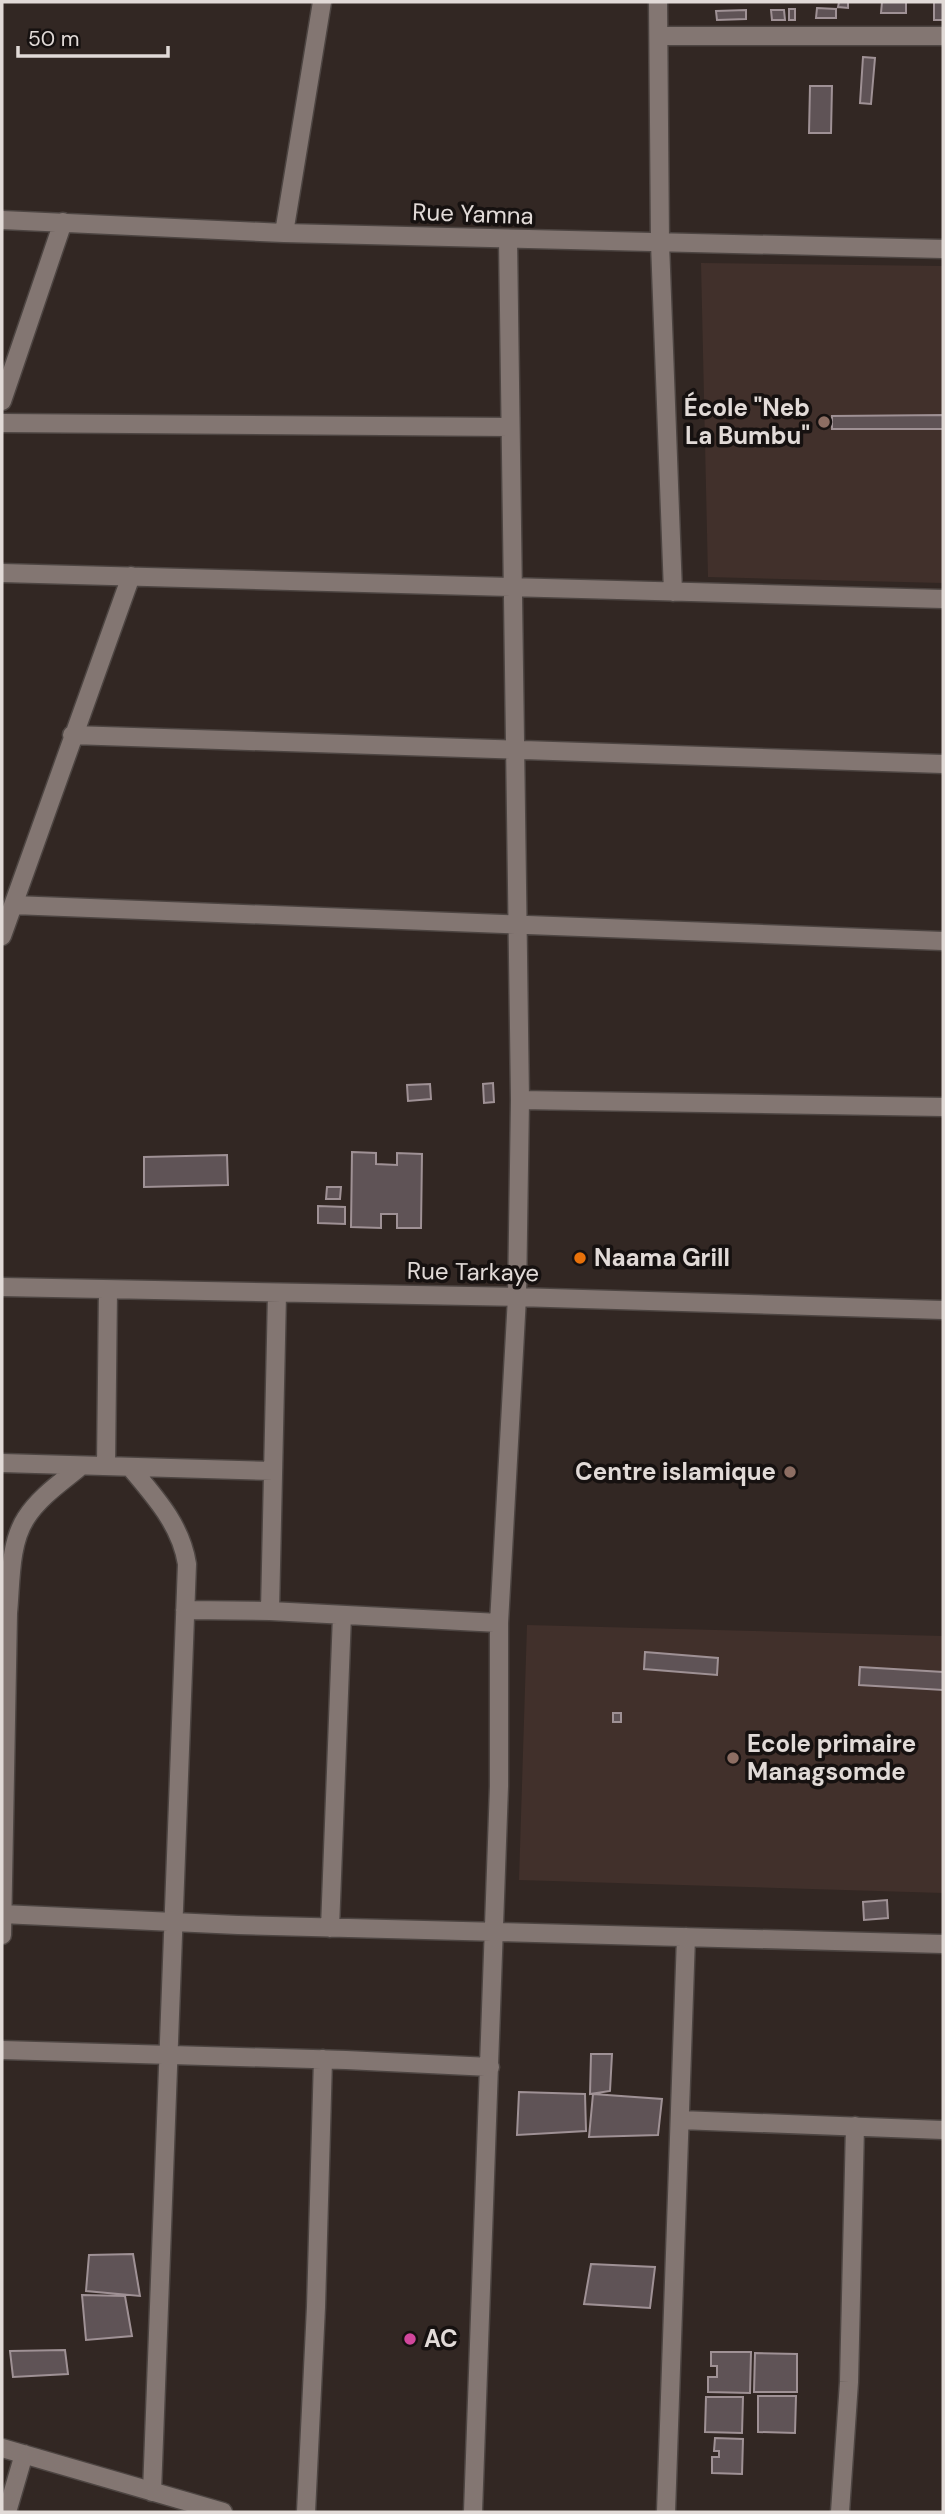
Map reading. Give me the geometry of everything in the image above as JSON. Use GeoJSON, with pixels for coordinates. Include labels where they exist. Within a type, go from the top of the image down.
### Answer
{"type":"FeatureCollection","features":[{"type":"Feature","properties":{"kind":"street"},"geometry":{"type":"LineString","coordinates":[[284,233],[322,2]]}},
{"type":"Feature","properties":{"kind":"street"},"geometry":{"type":"LineString","coordinates":[[658,2],[660,243],[673,592]]}},
{"type":"Feature","properties":{"kind":"street"},"geometry":{"type":"LineString","coordinates":[[659,36],[943,36]]}},
{"type":"Feature","properties":{"kind":"street","name":"Rue Yamna"},"geometry":{"type":"LineString","coordinates":[[2,220],[284,233],[943,249]]}},
{"type":"Feature","properties":{"kind":"street"},"geometry":{"type":"LineString","coordinates":[[2,401],[63,222]]}},
{"type":"Feature","properties":{"kind":"street"},"geometry":{"type":"LineString","coordinates":[[473,2512],[495,1932],[499,1786],[499,1623],[517,1297],[520,1100],[508,239]]}},
{"type":"Feature","properties":{"kind":"street"},"geometry":{"type":"LineString","coordinates":[[2,423],[510,427]]}},
{"type":"Feature","properties":{"kind":"street"},"geometry":{"type":"LineString","coordinates":[[2,573],[943,599]]}},
{"type":"Feature","properties":{"kind":"street"},"geometry":{"type":"LineString","coordinates":[[2,936],[131,576]]}},
{"type":"Feature","properties":{"kind":"street"},"geometry":{"type":"LineString","coordinates":[[72,735],[943,764]]}},
{"type":"Feature","properties":{"kind":"street"},"geometry":{"type":"LineString","coordinates":[[13,905],[943,941]]}},
{"type":"Feature","properties":{"kind":"street"},"geometry":{"type":"LineString","coordinates":[[520,1100],[943,1107]]}},
{"type":"Feature","properties":{"kind":"street","name":"Rue Tarkaye"},"geometry":{"type":"LineString","coordinates":[[2,1287],[517,1297],[943,1310]]}},
{"type":"Feature","properties":{"kind":"street"},"geometry":{"type":"LineString","coordinates":[[106,1465],[108,1290]]}},
{"type":"Feature","properties":{"kind":"street"},"geometry":{"type":"LineString","coordinates":[[270,1611],[276,1294]]}},
{"type":"Feature","properties":{"kind":"street"},"geometry":{"type":"LineString","coordinates":[[2,1463],[273,1471]]}},
{"type":"Feature","properties":{"kind":"street"},"geometry":{"type":"LineString","coordinates":[[2,1935],[5,1613],[11,1571],[17,1538],[25,1518],[38,1502],[81,1466]]}},
{"type":"Feature","properties":{"kind":"street"},"geometry":{"type":"LineString","coordinates":[[131,1467],[168,1513],[185,1548],[187,1564],[152,2492]]}},
{"type":"Feature","properties":{"kind":"street"},"geometry":{"type":"LineString","coordinates":[[185,1609],[499,1623]]}},
{"type":"Feature","properties":{"kind":"street"},"geometry":{"type":"LineString","coordinates":[[330,1928],[342,1615]]}},
{"type":"Feature","properties":{"kind":"street"},"geometry":{"type":"LineString","coordinates":[[2,1914],[173,1923],[943,1944]]}},
{"type":"Feature","properties":{"kind":"street"},"geometry":{"type":"LineString","coordinates":[[666,2512],[686,1937]]}},
{"type":"Feature","properties":{"kind":"street"},"geometry":{"type":"LineString","coordinates":[[2,2050],[323,2059],[490,2067]]}},
{"type":"Feature","properties":{"kind":"street"},"geometry":{"type":"LineString","coordinates":[[306,2512],[316,2307],[323,2059]]}},
{"type":"Feature","properties":{"kind":"street"},"geometry":{"type":"LineString","coordinates":[[680,2120],[943,2130]]}},
{"type":"Feature","properties":{"kind":"street"},"geometry":{"type":"LineString","coordinates":[[841,2512],[849,2382],[855,2126]]}},
{"type":"Feature","properties":{"kind":"street"},"geometry":{"type":"LineString","coordinates":[[2,2448],[223,2512]]}},
{"type":"Feature","properties":{"kind":"street"},"geometry":{"type":"LineString","coordinates":[[8,2512],[24,2454]]}},
{"type":"Feature","properties":{"kind":"shaded area","name":"École \"Neb La Bumbu\""},"geometry":{"type":"Polygon","coordinates":[[[701,263],[943,266],[943,583],[708,577],[701,263]]]}},
{"type":"Feature","properties":{"kind":"shaded area","name":"Ecole primaire Managsomde"},"geometry":{"type":"Polygon","coordinates":[[[527,1625],[943,1636],[943,1893],[519,1880],[527,1625]]]}},
{"type":"Feature","properties":{"kind":"building"},"geometry":{"type":"Polygon","coordinates":[[[839,2],[848,2],[848,8],[838,7],[839,2]]]}},
{"type":"Feature","properties":{"kind":"building"},"geometry":{"type":"Polygon","coordinates":[[[882,2],[906,2],[906,13],[881,13],[882,2]]]}},
{"type":"Feature","properties":{"kind":"building"},"geometry":{"type":"Polygon","coordinates":[[[934,2],[943,2],[943,20],[934,20],[934,2]]]}},
{"type":"Feature","properties":{"kind":"building"},"geometry":{"type":"Polygon","coordinates":[[[817,8],[836,9],[836,18],[816,18],[817,8]]]}},
{"type":"Feature","properties":{"kind":"building"},"geometry":{"type":"Polygon","coordinates":[[[789,9],[795,9],[795,20],[789,20],[789,9]]]}},
{"type":"Feature","properties":{"kind":"building"},"geometry":{"type":"Polygon","coordinates":[[[746,10],[746,19],[717,20],[716,11],[746,10]]]}},
{"type":"Feature","properties":{"kind":"building"},"geometry":{"type":"Polygon","coordinates":[[[771,10],[784,10],[785,20],[772,20],[771,10]]]}},
{"type":"Feature","properties":{"kind":"building"},"geometry":{"type":"Polygon","coordinates":[[[863,57],[875,58],[871,104],[860,103],[863,57]]]}},
{"type":"Feature","properties":{"kind":"building"},"geometry":{"type":"Polygon","coordinates":[[[810,86],[832,86],[831,133],[809,133],[810,86]]]}},
{"type":"Feature","properties":{"kind":"building"},"geometry":{"type":"Polygon","coordinates":[[[943,415],[943,429],[832,429],[832,416],[943,415]]]}},
{"type":"Feature","properties":{"kind":"building"},"geometry":{"type":"Polygon","coordinates":[[[493,1083],[494,1102],[484,1103],[483,1084],[493,1083]]]}},
{"type":"Feature","properties":{"kind":"building"},"geometry":{"type":"Polygon","coordinates":[[[430,1084],[431,1099],[408,1101],[407,1085],[430,1084]]]}},
{"type":"Feature","properties":{"kind":"building"},"geometry":{"type":"Polygon","coordinates":[[[352,1152],[376,1153],[376,1164],[397,1165],[397,1153],[422,1154],[421,1228],[397,1228],[397,1214],[381,1214],[381,1228],[351,1227],[352,1152]]]}},
{"type":"Feature","properties":{"kind":"building"},"geometry":{"type":"Polygon","coordinates":[[[227,1155],[228,1185],[144,1187],[144,1157],[227,1155]]]}},
{"type":"Feature","properties":{"kind":"building"},"geometry":{"type":"Polygon","coordinates":[[[327,1187],[341,1187],[340,1199],[326,1199],[327,1187]]]}},
{"type":"Feature","properties":{"kind":"building"},"geometry":{"type":"Polygon","coordinates":[[[318,1206],[345,1207],[345,1224],[318,1223],[318,1206]]]}},
{"type":"Feature","properties":{"kind":"building"},"geometry":{"type":"Polygon","coordinates":[[[645,1652],[718,1658],[717,1675],[644,1669],[645,1652]]]}},
{"type":"Feature","properties":{"kind":"building"},"geometry":{"type":"Polygon","coordinates":[[[860,1667],[943,1672],[943,1690],[859,1685],[860,1667]]]}},
{"type":"Feature","properties":{"kind":"building"},"geometry":{"type":"Polygon","coordinates":[[[613,1713],[621,1713],[621,1722],[613,1722],[613,1713]]]}},
{"type":"Feature","properties":{"kind":"building"},"geometry":{"type":"Polygon","coordinates":[[[887,1900],[888,1918],[864,1920],[863,1902],[887,1900]]]}},
{"type":"Feature","properties":{"kind":"building"},"geometry":{"type":"Polygon","coordinates":[[[591,2054],[612,2054],[610,2091],[590,2094],[591,2054]]]}},
{"type":"Feature","properties":{"kind":"building"},"geometry":{"type":"Polygon","coordinates":[[[519,2092],[585,2094],[586,2131],[517,2135],[519,2092]]]}},
{"type":"Feature","properties":{"kind":"building"},"geometry":{"type":"Polygon","coordinates":[[[593,2094],[662,2099],[658,2135],[589,2137],[593,2094]]]}},
{"type":"Feature","properties":{"kind":"building"},"geometry":{"type":"Polygon","coordinates":[[[133,2254],[140,2296],[86,2291],[89,2255],[133,2254]]]}},
{"type":"Feature","properties":{"kind":"building"},"geometry":{"type":"Polygon","coordinates":[[[591,2264],[655,2267],[650,2308],[584,2304],[591,2264]]]}},
{"type":"Feature","properties":{"kind":"building"},"geometry":{"type":"Polygon","coordinates":[[[82,2295],[125,2296],[132,2336],[86,2340],[82,2295]]]}},
{"type":"Feature","properties":{"kind":"building"},"geometry":{"type":"Polygon","coordinates":[[[65,2350],[68,2374],[13,2377],[10,2351],[65,2350]]]}},
{"type":"Feature","properties":{"kind":"building"},"geometry":{"type":"Polygon","coordinates":[[[711,2352],[751,2352],[750,2393],[708,2392],[708,2377],[717,2377],[717,2366],[711,2366],[711,2352]]]}},
{"type":"Feature","properties":{"kind":"building"},"geometry":{"type":"Polygon","coordinates":[[[755,2353],[797,2354],[797,2392],[754,2392],[755,2353]]]}},
{"type":"Feature","properties":{"kind":"building"},"geometry":{"type":"Polygon","coordinates":[[[758,2396],[796,2396],[795,2433],[758,2432],[758,2396]]]}},
{"type":"Feature","properties":{"kind":"building"},"geometry":{"type":"Polygon","coordinates":[[[706,2397],[743,2397],[742,2433],[705,2432],[706,2397]]]}},
{"type":"Feature","properties":{"kind":"building"},"geometry":{"type":"Polygon","coordinates":[[[715,2438],[743,2439],[742,2474],[712,2473],[712,2457],[719,2457],[719,2451],[714,2451],[715,2438]]]}},
{"type":"Feature","properties":{"kind":"place","name":"École \"Neb La Bumbu\""},"geometry":{"type":"Point","coordinates":[824,422]}},
{"type":"Feature","properties":{"kind":"place","name":"Naama Grill"},"geometry":{"type":"Point","coordinates":[580,1258]}},
{"type":"Feature","properties":{"kind":"place","name":"Centre islamique"},"geometry":{"type":"Point","coordinates":[790,1472]}},
{"type":"Feature","properties":{"kind":"place","name":"Ecole primaire Managsomde"},"geometry":{"type":"Point","coordinates":[733,1758]}},
{"type":"Feature","properties":{"kind":"place","name":"AC"},"geometry":{"type":"Point","coordinates":[410,2339]}}]}
